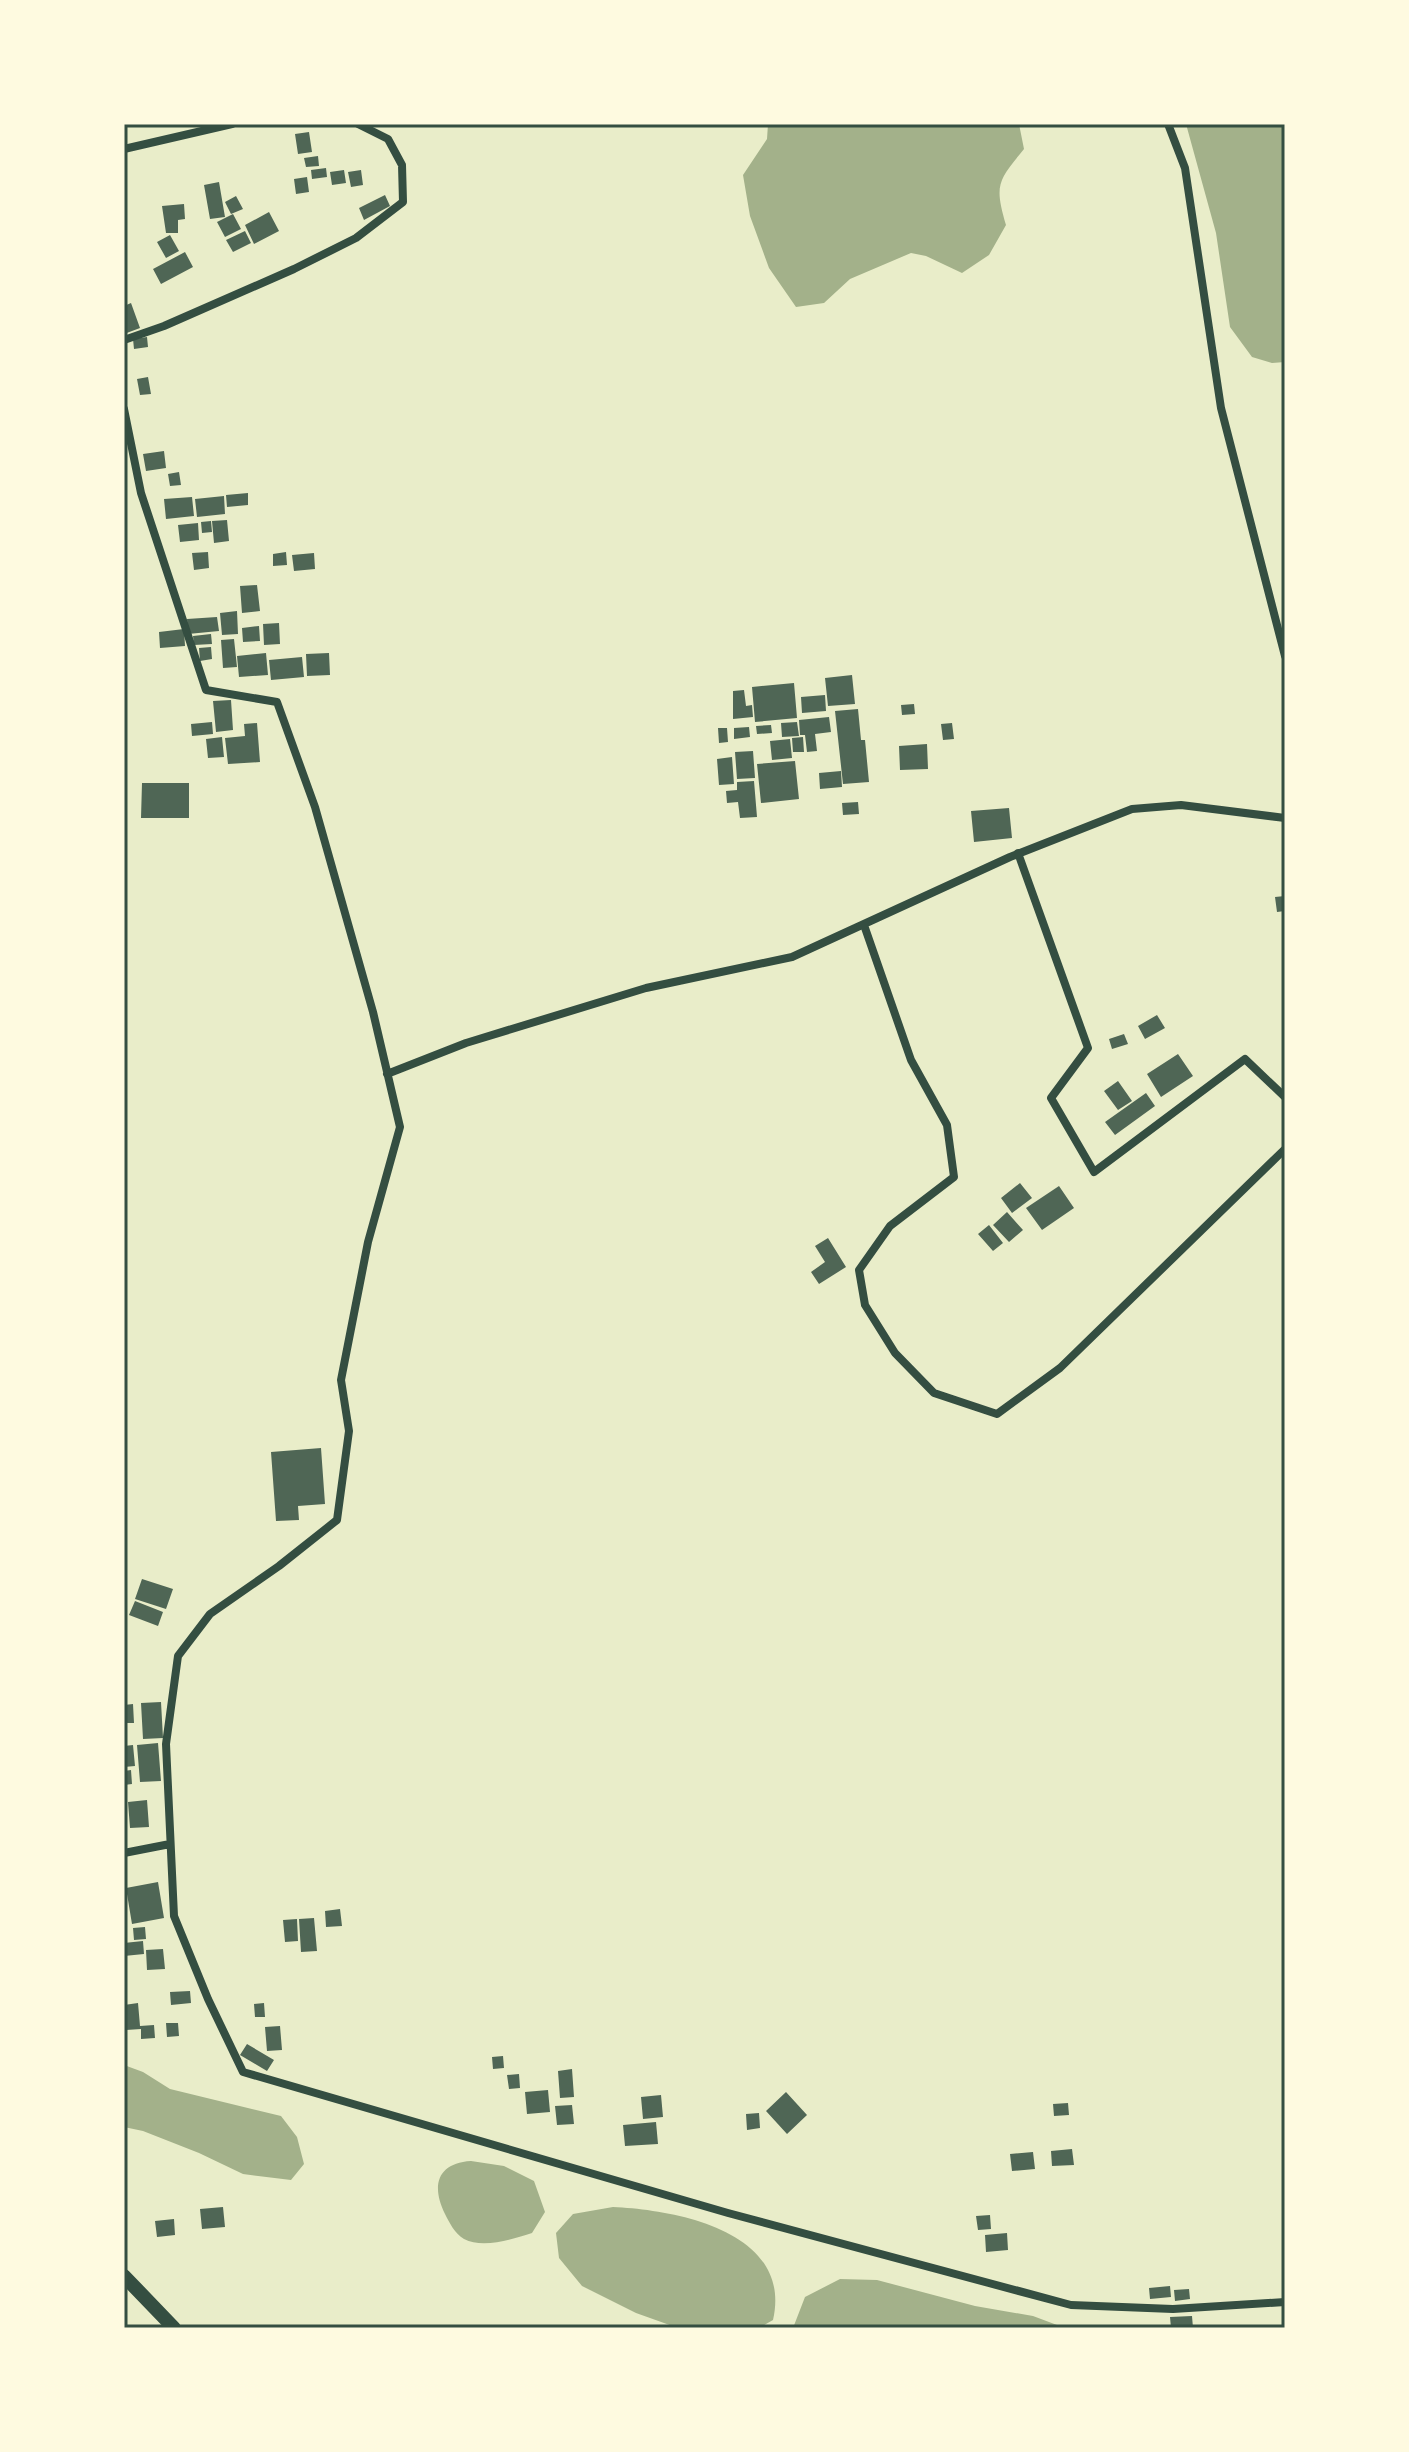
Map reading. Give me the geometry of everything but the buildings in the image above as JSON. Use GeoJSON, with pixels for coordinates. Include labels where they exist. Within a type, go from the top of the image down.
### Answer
{"type":"FeatureCollection","features":[{"type":"Feature","properties":{"kind":"street"},"geometry":{"type":"LineString","coordinates":[[124,149],[232,124]]}},
{"type":"Feature","properties":{"kind":"street"},"geometry":{"type":"LineString","coordinates":[[124,340],[164,326],[294,269],[356,238],[403,202],[402,165],[388,139],[358,124]]}},
{"type":"Feature","properties":{"kind":"street"},"geometry":{"type":"LineString","coordinates":[[1168,124],[1185,168],[1221,408],[1285,656]]}},
{"type":"Feature","properties":{"kind":"street"},"geometry":{"type":"LineString","coordinates":[[124,409],[141,493],[206,690],[277,702],[315,807],[400,1127],[368,1242],[341,1380],[349,1431],[337,1520],[279,1566],[210,1614],[178,1656],[166,1744],[174,1916],[208,1999],[243,2072],[728,2213],[1071,2305],[1173,2309],[1285,2302]]}},
{"type":"Feature","properties":{"kind":"street"},"geometry":{"type":"LineString","coordinates":[[387,1074],[466,1043],[646,988],[792,957],[1018,853],[1132,809],[1181,805],[1285,818]]}},
{"type":"Feature","properties":{"kind":"street"},"geometry":{"type":"LineString","coordinates":[[1018,853],[1088,1048],[1051,1098],[1094,1172],[1245,1059],[1285,1097]]}},
{"type":"Feature","properties":{"kind":"street"},"geometry":{"type":"LineString","coordinates":[[864,925],[911,1060],[947,1125],[954,1177],[890,1226],[859,1270],[865,1305],[895,1353],[934,1393],[997,1414],[1060,1368],[1285,1149]]}},
{"type":"Feature","properties":{"kind":"street"},"geometry":{"type":"LineString","coordinates":[[124,1853],[170,1844]]}},
{"type":"Feature","properties":{"kind":"street"},"geometry":{"type":"LineString","coordinates":[[124,2276],[174,2328]]}},
{"type":"Feature","properties":{"kind":"shaded area"},"geometry":{"type":"Polygon","coordinates":[[[768,124],[1019,124],[1024,149],[1004,176],[1000,191],[1006,225],[989,255],[962,273],[926,256],[911,253],[850,279],[824,303],[796,307],[769,268],[750,216],[743,175],[767,139],[768,124]]]}},
{"type":"Feature","properties":{"kind":"shaded area"},"geometry":{"type":"Polygon","coordinates":[[[1186,124],[1285,124],[1285,362],[1272,363],[1252,357],[1230,327],[1216,233],[1186,124]]]}},
{"type":"Feature","properties":{"kind":"shaded area"},"geometry":{"type":"Polygon","coordinates":[[[124,2065],[143,2072],[170,2089],[281,2116],[297,2137],[304,2164],[291,2180],[243,2174],[199,2153],[143,2131],[124,2127],[124,2065]]]}},
{"type":"Feature","properties":{"kind":"shaded area"},"geometry":{"type":"Polygon","coordinates":[[[471,2161],[504,2166],[534,2181],[545,2212],[532,2233],[498,2242],[480,2243],[464,2239],[455,2231],[441,2204],[438,2185],[444,2171],[471,2161]]]}},
{"type":"Feature","properties":{"kind":"shaded area"},"geometry":{"type":"Polygon","coordinates":[[[613,2207],[697,2221],[725,2232],[748,2246],[766,2266],[775,2290],[773,2320],[759,2328],[678,2328],[636,2313],[582,2286],[559,2258],[556,2233],[573,2214],[613,2207]]]}},
{"type":"Feature","properties":{"kind":"shaded area"},"geometry":{"type":"Polygon","coordinates":[[[840,2279],[877,2280],[975,2306],[1033,2316],[1065,2328],[793,2328],[805,2297],[840,2279]]]}}]}
